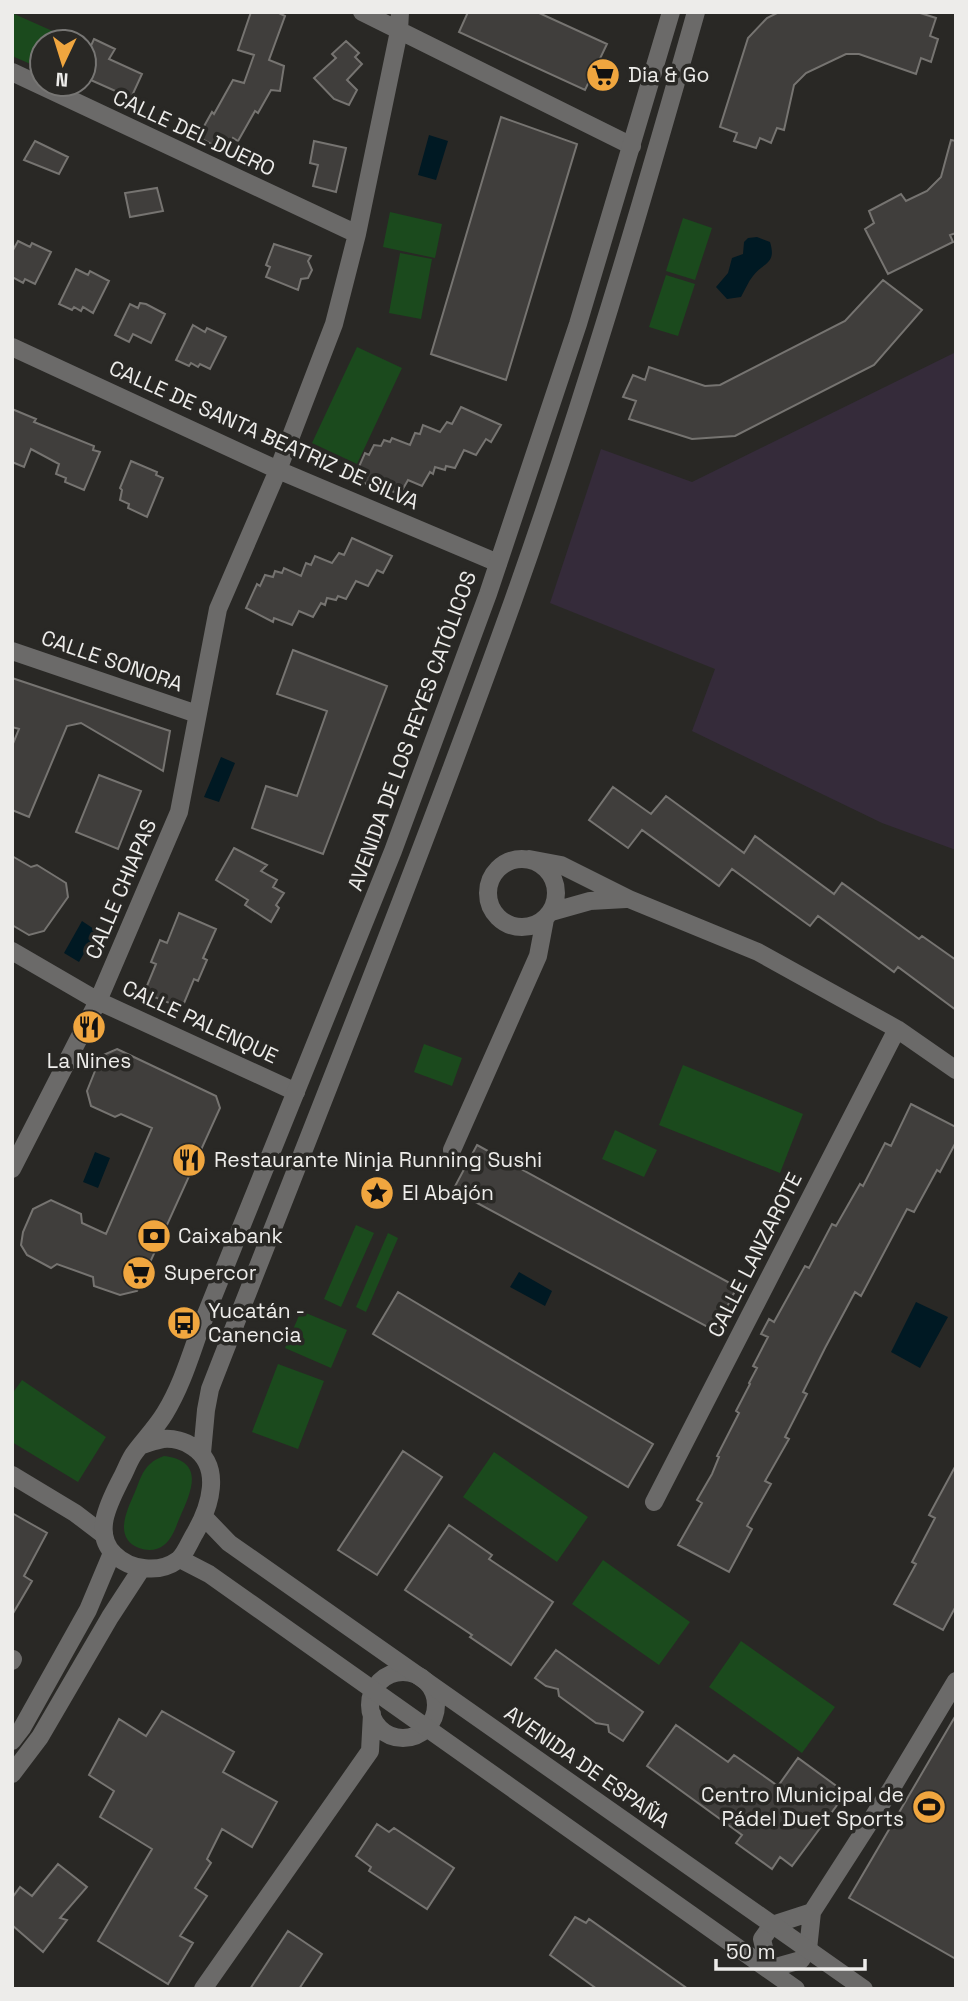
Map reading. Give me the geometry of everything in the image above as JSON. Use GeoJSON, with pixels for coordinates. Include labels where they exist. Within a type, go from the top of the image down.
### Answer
{"type":"FeatureCollection","features":[{"type":"Feature","properties":{"kind":"street"},"geometry":{"type":"LineString","coordinates":[[362,12],[632,146]]}},
{"type":"Feature","properties":{"kind":"street","name":"CALLE CHIAPAS"},"geometry":{"type":"LineString","coordinates":[[12,1169],[98,1001],[179,812],[218,609],[278,470],[334,324],[357,234],[399,31],[400,12]]}},
{"type":"Feature","properties":{"kind":"street","name":"AVENIDA DE LOS REYES CATÓLICOS"},"geometry":{"type":"LineString","coordinates":[[142,1445],[165,1413],[181,1381],[393,851],[498,563],[578,324],[671,12]]}},
{"type":"Feature","properties":{"kind":"street"},"geometry":{"type":"LineString","coordinates":[[202,1453],[205,1410],[210,1388],[417,859],[520,581],[604,331],[696,12]]}},
{"type":"Feature","properties":{"kind":"street","name":"CALLE DEL DUERO"},"geometry":{"type":"LineString","coordinates":[[12,72],[357,234]]}},
{"type":"Feature","properties":{"kind":"street","name":"CALLE DE SANTA BEATRIZ DE SILVA"},"geometry":{"type":"LineString","coordinates":[[12,347],[278,470],[498,563]]}},
{"type":"Feature","properties":{"kind":"street","name":"CALLE SONORA"},"geometry":{"type":"LineString","coordinates":[[12,651],[197,714]]}},
{"type":"Feature","properties":{"kind":"street"},"geometry":{"type":"LineString","coordinates":[[629,899],[590,901],[548,915],[530,926],[520,927],[509,925],[494,912],[488,893],[489,882],[500,866],[519,858],[561,865],[629,899],[758,952],[897,1030],[956,1070]]}},
{"type":"Feature","properties":{"kind":"street"},"geometry":{"type":"LineString","coordinates":[[452,1150],[538,956],[548,915],[557,895],[553,876],[547,868],[529,859]]}},
{"type":"Feature","properties":{"kind":"street"},"geometry":{"type":"LineString","coordinates":[[520,927],[538,956]]}},
{"type":"Feature","properties":{"kind":"street","name":"CALLE PALENQUE"},"geometry":{"type":"LineString","coordinates":[[12,951],[98,1001],[296,1092]]}},
{"type":"Feature","properties":{"kind":"street","name":"CALLE LANZAROTE"},"geometry":{"type":"LineString","coordinates":[[654,1502],[897,1030]]}},
{"type":"Feature","properties":{"kind":"street"},"geometry":{"type":"LineString","coordinates":[[164,1439],[185,1441],[202,1453],[208,1462],[211,1476],[210,1497],[204,1517],[180,1559],[162,1567],[142,1568],[128,1564],[112,1553],[104,1535],[104,1517],[133,1455],[142,1445],[164,1439]]}},
{"type":"Feature","properties":{"kind":"street"},"geometry":{"type":"LineString","coordinates":[[12,1475],[75,1513],[104,1535]]}},
{"type":"Feature","properties":{"kind":"street","name":"AVENIDA DE ESPAÑA"},"geometry":{"type":"LineString","coordinates":[[204,1517],[229,1543],[864,1989]]}},
{"type":"Feature","properties":{"kind":"street"},"geometry":{"type":"LineString","coordinates":[[12,1741],[22,1728],[88,1610],[112,1553]]}},
{"type":"Feature","properties":{"kind":"street"},"geometry":{"type":"LineString","coordinates":[[180,1559],[209,1574],[796,1989]]}},
{"type":"Feature","properties":{"kind":"street"},"geometry":{"type":"LineString","coordinates":[[12,1774],[40,1737],[142,1568]]}},
{"type":"Feature","properties":{"kind":"street","name":"AVENIDA DE ESPAÑA"},"geometry":{"type":"LineString","coordinates":[[374,1690],[390,1675],[412,1674],[422,1679]]}},
{"type":"Feature","properties":{"kind":"street"},"geometry":{"type":"LineString","coordinates":[[372,1714],[376,1724],[393,1737],[412,1737],[428,1728],[434,1718],[435,1696],[430,1686],[422,1679]]}},
{"type":"Feature","properties":{"kind":"street"},"geometry":{"type":"LineString","coordinates":[[769,1969],[801,1960],[808,1949],[813,1912],[956,1681]]}},
{"type":"Feature","properties":{"kind":"street"},"geometry":{"type":"LineString","coordinates":[[203,1989],[370,1751],[371,1702],[374,1690]]}},
{"type":"Feature","properties":{"kind":"street"},"geometry":{"type":"LineString","coordinates":[[370,1751],[403,1738]]}},
{"type":"Feature","properties":{"kind":"street"},"geometry":{"type":"LineString","coordinates":[[769,1969],[761,1939],[772,1925],[813,1912]]}},
{"type":"Feature","properties":{"kind":"shaded area"},"geometry":{"type":"Polygon","coordinates":[[[956,352],[956,850],[882,823],[692,731],[715,669],[550,603],[601,449],[692,482],[956,352]]]}},
{"type":"Feature","properties":{"kind":"green space"},"geometry":{"type":"Polygon","coordinates":[[[12,13],[46,28],[28,28],[28,63],[12,56],[12,13]]]}},
{"type":"Feature","properties":{"kind":"green space"},"geometry":{"type":"Polygon","coordinates":[[[390,212],[442,224],[435,258],[383,247],[390,212]]]}},
{"type":"Feature","properties":{"kind":"green space"},"geometry":{"type":"Polygon","coordinates":[[[683,218],[712,228],[695,280],[666,271],[683,218]]]}},
{"type":"Feature","properties":{"kind":"green space"},"geometry":{"type":"Polygon","coordinates":[[[400,253],[432,259],[421,319],[389,313],[400,253]]]}},
{"type":"Feature","properties":{"kind":"green space"},"geometry":{"type":"Polygon","coordinates":[[[666,275],[695,284],[678,336],[649,327],[666,275]]]}},
{"type":"Feature","properties":{"kind":"green space"},"geometry":{"type":"Polygon","coordinates":[[[357,347],[402,368],[357,464],[312,443],[357,347]]]}},
{"type":"Feature","properties":{"kind":"green space"},"geometry":{"type":"Polygon","coordinates":[[[424,1044],[462,1058],[452,1086],[414,1072],[424,1044]]]}},
{"type":"Feature","properties":{"kind":"green space"},"geometry":{"type":"Polygon","coordinates":[[[683,1065],[803,1114],[780,1173],[659,1125],[683,1065]]]}},
{"type":"Feature","properties":{"kind":"green space"},"geometry":{"type":"Polygon","coordinates":[[[615,1130],[657,1150],[644,1177],[602,1159],[615,1130]]]}},
{"type":"Feature","properties":{"kind":"green space"},"geometry":{"type":"Polygon","coordinates":[[[356,1225],[374,1233],[341,1307],[324,1299],[356,1225]]]}},
{"type":"Feature","properties":{"kind":"green space"},"geometry":{"type":"Polygon","coordinates":[[[388,1233],[398,1238],[366,1312],[356,1307],[388,1233]]]}},
{"type":"Feature","properties":{"kind":"green space"},"geometry":{"type":"Polygon","coordinates":[[[301,1311],[347,1330],[331,1368],[285,1348],[301,1311]]]}},
{"type":"Feature","properties":{"kind":"green space"},"geometry":{"type":"Polygon","coordinates":[[[278,1364],[324,1381],[298,1449],[252,1432],[278,1364]]]}},
{"type":"Feature","properties":{"kind":"green space"},"geometry":{"type":"Polygon","coordinates":[[[22,1380],[106,1437],[78,1482],[12,1442],[12,1394],[22,1380]]]}},
{"type":"Feature","properties":{"kind":"green space"},"geometry":{"type":"Polygon","coordinates":[[[494,1452],[588,1517],[557,1562],[463,1497],[494,1452]]]}},
{"type":"Feature","properties":{"kind":"green space"},"geometry":{"type":"Polygon","coordinates":[[[164,1456],[185,1464],[190,1470],[191,1487],[170,1539],[158,1548],[142,1549],[126,1538],[124,1523],[145,1470],[153,1461],[164,1456]]]}},
{"type":"Feature","properties":{"kind":"green space"},"geometry":{"type":"Polygon","coordinates":[[[603,1560],[690,1622],[659,1665],[572,1604],[603,1560]]]}},
{"type":"Feature","properties":{"kind":"green space"},"geometry":{"type":"Polygon","coordinates":[[[741,1641],[835,1707],[802,1753],[709,1687],[741,1641]]]}},
{"type":"Feature","properties":{"kind":"water"},"geometry":{"type":"Polygon","coordinates":[[[429,135],[448,141],[436,180],[418,175],[429,135]]]}},
{"type":"Feature","properties":{"kind":"water"},"geometry":{"type":"Polygon","coordinates":[[[757,237],[770,242],[772,255],[753,276],[741,297],[727,299],[716,287],[728,273],[732,258],[743,254],[744,242],[748,238],[757,237]]]}},
{"type":"Feature","properties":{"kind":"water"},"geometry":{"type":"Polygon","coordinates":[[[221,757],[235,763],[219,802],[204,797],[221,757]]]}},
{"type":"Feature","properties":{"kind":"water"},"geometry":{"type":"Polygon","coordinates":[[[82,921],[97,931],[79,962],[64,953],[82,921]]]}},
{"type":"Feature","properties":{"kind":"water"},"geometry":{"type":"Polygon","coordinates":[[[95,1152],[110,1158],[98,1188],[83,1182],[95,1152]]]}},
{"type":"Feature","properties":{"kind":"water"},"geometry":{"type":"Polygon","coordinates":[[[519,1272],[552,1291],[545,1306],[510,1287],[519,1272]]]}},
{"type":"Feature","properties":{"kind":"water"},"geometry":{"type":"Polygon","coordinates":[[[916,1302],[948,1317],[920,1368],[891,1352],[916,1302]]]}},
{"type":"Feature","properties":{"kind":"building"},"geometry":{"type":"Polygon","coordinates":[[[251,12],[277,12],[285,16],[269,60],[284,66],[280,91],[271,90],[238,141],[233,138],[226,152],[198,137],[233,80],[244,83],[254,55],[238,50],[251,12]]]}},
{"type":"Feature","properties":{"kind":"building"},"geometry":{"type":"Polygon","coordinates":[[[468,12],[537,12],[607,44],[585,90],[459,32],[468,12]]]}},
{"type":"Feature","properties":{"kind":"building"},"geometry":{"type":"Polygon","coordinates":[[[779,12],[917,12],[936,18],[930,36],[938,39],[931,62],[921,58],[916,74],[859,54],[846,54],[806,73],[794,85],[784,130],[777,128],[771,143],[760,138],[756,148],[734,141],[737,133],[720,127],[748,38],[767,18],[779,12]]]}},
{"type":"Feature","properties":{"kind":"building"},"geometry":{"type":"Polygon","coordinates":[[[98,41],[115,49],[109,59],[142,74],[131,98],[98,83],[98,41]]]}},
{"type":"Feature","properties":{"kind":"building"},"geometry":{"type":"Polygon","coordinates":[[[346,41],[359,53],[355,57],[362,64],[347,80],[357,90],[349,105],[334,99],[314,78],[336,58],[332,54],[346,41]]]}},
{"type":"Feature","properties":{"kind":"building"},"geometry":{"type":"Polygon","coordinates":[[[501,117],[577,144],[506,380],[431,354],[501,117]]]}},
{"type":"Feature","properties":{"kind":"building"},"geometry":{"type":"Polygon","coordinates":[[[951,140],[956,141],[956,233],[950,235],[953,242],[888,274],[865,229],[874,223],[869,211],[901,194],[906,201],[927,191],[941,177],[951,140]]]}},
{"type":"Feature","properties":{"kind":"building"},"geometry":{"type":"Polygon","coordinates":[[[35,141],[68,157],[59,174],[24,160],[35,141]]]}},
{"type":"Feature","properties":{"kind":"building"},"geometry":{"type":"Polygon","coordinates":[[[314,141],[346,148],[336,192],[313,186],[318,165],[310,163],[314,141]]]}},
{"type":"Feature","properties":{"kind":"building"},"geometry":{"type":"Polygon","coordinates":[[[157,188],[163,211],[130,217],[125,193],[157,188]]]}},
{"type":"Feature","properties":{"kind":"building"},"geometry":{"type":"Polygon","coordinates":[[[18,241],[30,247],[32,243],[51,252],[35,284],[25,279],[23,283],[12,277],[12,252],[18,241]]]}},
{"type":"Feature","properties":{"kind":"building"},"geometry":{"type":"Polygon","coordinates":[[[274,244],[311,256],[308,261],[312,270],[308,278],[301,279],[298,290],[266,277],[270,267],[266,265],[274,244]]]}},
{"type":"Feature","properties":{"kind":"building"},"geometry":{"type":"Polygon","coordinates":[[[76,269],[88,275],[90,271],[109,281],[93,313],[83,307],[81,311],[74,307],[72,310],[59,304],[76,269]]]}},
{"type":"Feature","properties":{"kind":"building"},"geometry":{"type":"Polygon","coordinates":[[[883,280],[922,310],[874,365],[735,436],[692,439],[629,419],[636,401],[623,397],[633,375],[645,380],[649,367],[705,386],[720,385],[845,321],[883,280]]]}},
{"type":"Feature","properties":{"kind":"building"},"geometry":{"type":"Polygon","coordinates":[[[140,303],[165,314],[151,343],[133,334],[129,342],[115,335],[130,304],[138,308],[140,303]]]}},
{"type":"Feature","properties":{"kind":"building"},"geometry":{"type":"Polygon","coordinates":[[[193,325],[205,332],[207,328],[226,337],[210,369],[200,364],[198,367],[191,363],[189,366],[176,360],[193,325]]]}},
{"type":"Feature","properties":{"kind":"building"},"geometry":{"type":"Polygon","coordinates":[[[461,407],[501,425],[491,442],[486,439],[476,455],[464,450],[455,468],[446,466],[445,470],[435,467],[433,474],[430,472],[422,486],[408,480],[400,494],[383,488],[381,491],[354,478],[365,453],[369,455],[374,445],[381,446],[384,440],[390,442],[392,438],[410,445],[415,433],[420,434],[423,425],[440,432],[447,422],[452,424],[461,407]]]}},
{"type":"Feature","properties":{"kind":"building"},"geometry":{"type":"Polygon","coordinates":[[[12,409],[36,419],[34,422],[94,446],[93,450],[100,452],[84,490],[65,482],[66,478],[56,474],[59,464],[31,449],[24,467],[12,462],[12,409]]]}},
{"type":"Feature","properties":{"kind":"building"},"geometry":{"type":"Polygon","coordinates":[[[131,461],[157,472],[156,475],[163,478],[147,517],[128,508],[129,504],[120,500],[120,488],[131,461]]]}},
{"type":"Feature","properties":{"kind":"building"},"geometry":{"type":"Polygon","coordinates":[[[352,538],[392,556],[383,573],[377,570],[368,586],[356,581],[346,599],[338,596],[336,600],[327,598],[325,605],[321,603],[313,617],[299,611],[292,625],[274,618],[273,622],[246,608],[257,584],[260,586],[265,575],[273,577],[275,571],[282,573],[284,568],[301,576],[306,563],[311,565],[315,556],[332,563],[339,553],[344,555],[352,538]]]}},
{"type":"Feature","properties":{"kind":"building"},"geometry":{"type":"Polygon","coordinates":[[[293,650],[387,686],[323,854],[252,828],[266,786],[297,796],[327,711],[277,694],[293,650]]]}},
{"type":"Feature","properties":{"kind":"building"},"geometry":{"type":"Polygon","coordinates":[[[12,678],[170,731],[163,771],[81,723],[67,726],[29,817],[12,810],[12,746],[19,729],[12,727],[12,678]]]}},
{"type":"Feature","properties":{"kind":"building"},"geometry":{"type":"Polygon","coordinates":[[[99,775],[141,791],[118,849],[76,832],[99,775]]]}},
{"type":"Feature","properties":{"kind":"building"},"geometry":{"type":"Polygon","coordinates":[[[613,787],[651,814],[666,796],[744,853],[755,836],[834,894],[842,883],[919,939],[922,936],[956,960],[956,1010],[898,967],[894,972],[818,916],[810,926],[732,869],[719,886],[642,830],[628,848],[589,820],[613,787]]]}},
{"type":"Feature","properties":{"kind":"building"},"geometry":{"type":"Polygon","coordinates":[[[234,848],[267,865],[261,871],[277,880],[273,887],[284,893],[276,905],[279,908],[271,922],[245,905],[248,900],[216,880],[234,848]]]}},
{"type":"Feature","properties":{"kind":"building"},"geometry":{"type":"Polygon","coordinates":[[[12,856],[31,867],[37,865],[66,883],[68,897],[44,931],[29,935],[12,925],[12,856]]]}},
{"type":"Feature","properties":{"kind":"building"},"geometry":{"type":"Polygon","coordinates":[[[179,913],[216,929],[203,958],[207,960],[198,981],[194,979],[182,1008],[144,993],[156,964],[151,962],[160,940],[167,943],[179,913]]]}},
{"type":"Feature","properties":{"kind":"building"},"geometry":{"type":"Polygon","coordinates":[[[117,1049],[216,1096],[220,1108],[137,1291],[120,1295],[94,1286],[93,1277],[57,1264],[51,1268],[27,1255],[21,1245],[23,1232],[33,1209],[51,1200],[81,1214],[82,1223],[106,1234],[152,1128],[121,1114],[115,1117],[91,1106],[87,1091],[101,1056],[117,1049]]]}},
{"type":"Feature","properties":{"kind":"building"},"geometry":{"type":"Polygon","coordinates":[[[911,1104],[956,1127],[956,1142],[914,1212],[907,1209],[861,1296],[855,1292],[825,1348],[803,1392],[807,1394],[785,1437],[789,1439],[765,1481],[771,1484],[747,1526],[752,1529],[729,1572],[678,1545],[702,1503],[697,1500],[712,1474],[719,1457],[717,1456],[739,1413],[736,1411],[757,1368],[753,1366],[768,1337],[761,1334],[769,1319],[774,1322],[805,1266],[809,1268],[832,1224],[836,1226],[860,1184],[863,1186],[885,1143],[891,1146],[911,1104]]]}},
{"type":"Feature","properties":{"kind":"building"},"geometry":{"type":"Polygon","coordinates":[[[477,1145],[737,1287],[715,1331],[453,1190],[477,1145]]]}},
{"type":"Feature","properties":{"kind":"building"},"geometry":{"type":"Polygon","coordinates":[[[398,1292],[653,1444],[628,1487],[373,1334],[398,1292]]]}},
{"type":"Feature","properties":{"kind":"building"},"geometry":{"type":"Polygon","coordinates":[[[403,1451],[442,1477],[377,1575],[338,1550],[403,1451]]]}},
{"type":"Feature","properties":{"kind":"building"},"geometry":{"type":"Polygon","coordinates":[[[956,1465],[956,1606],[943,1630],[894,1604],[916,1564],[912,1562],[935,1518],[929,1515],[956,1465]]]}},
{"type":"Feature","properties":{"kind":"building"},"geometry":{"type":"Polygon","coordinates":[[[12,1513],[47,1533],[24,1576],[32,1581],[12,1615],[12,1513]]]}},
{"type":"Feature","properties":{"kind":"building"},"geometry":{"type":"Polygon","coordinates":[[[449,1525],[492,1555],[489,1559],[553,1602],[511,1665],[405,1590],[449,1525]]]}},
{"type":"Feature","properties":{"kind":"building"},"geometry":{"type":"Polygon","coordinates":[[[556,1650],[643,1712],[623,1741],[609,1732],[608,1725],[596,1723],[559,1696],[558,1689],[546,1686],[535,1678],[556,1650]]]}},
{"type":"Feature","properties":{"kind":"building"},"geometry":{"type":"Polygon","coordinates":[[[162,1711],[234,1752],[223,1772],[277,1802],[252,1847],[222,1829],[207,1859],[211,1863],[195,1888],[207,1896],[180,1936],[193,1943],[168,1984],[98,1941],[152,1849],[100,1817],[114,1791],[89,1775],[119,1719],[146,1736],[162,1711]]]}},
{"type":"Feature","properties":{"kind":"building","name":"Centro Municipal de Pádel Duet Sports"},"geometry":{"type":"Polygon","coordinates":[[[956,1715],[956,1959],[849,1898],[956,1715]]]}},
{"type":"Feature","properties":{"kind":"building"},"geometry":{"type":"Polygon","coordinates":[[[676,1725],[728,1762],[734,1755],[778,1786],[798,1758],[846,1793],[792,1866],[780,1857],[772,1869],[736,1843],[742,1835],[647,1766],[676,1725]]]}},
{"type":"Feature","properties":{"kind":"building"},"geometry":{"type":"Polygon","coordinates":[[[377,1824],[389,1832],[394,1828],[454,1868],[427,1909],[369,1871],[371,1867],[356,1856],[377,1824]]]}},
{"type":"Feature","properties":{"kind":"building"},"geometry":{"type":"Polygon","coordinates":[[[58,1864],[87,1887],[60,1918],[67,1920],[43,1952],[12,1925],[12,1898],[20,1887],[32,1896],[58,1864]]]}},
{"type":"Feature","properties":{"kind":"building"},"geometry":{"type":"Polygon","coordinates":[[[575,1917],[586,1923],[589,1919],[688,1989],[597,1989],[550,1955],[575,1917]]]}},
{"type":"Feature","properties":{"kind":"building"},"geometry":{"type":"Polygon","coordinates":[[[288,1931],[322,1954],[299,1989],[250,1989],[288,1931]]]}},
{"type":"Feature","properties":{"kind":"place","name":"Dia & Go"},"geometry":{"type":"Point","coordinates":[603,75]}},
{"type":"Feature","properties":{"kind":"place","name":"La Nines"},"geometry":{"type":"Point","coordinates":[89,1027]}},
{"type":"Feature","properties":{"kind":"place","name":"Restaurante Ninja Running Sushi"},"geometry":{"type":"Point","coordinates":[189,1160]}},
{"type":"Feature","properties":{"kind":"place","name":"El Abajón"},"geometry":{"type":"Point","coordinates":[377,1193]}},
{"type":"Feature","properties":{"kind":"place","name":"Caixabank"},"geometry":{"type":"Point","coordinates":[154,1236]}},
{"type":"Feature","properties":{"kind":"place","name":"Supercor"},"geometry":{"type":"Point","coordinates":[139,1273]}},
{"type":"Feature","properties":{"kind":"place","name":"Yucatán - Canencia"},"geometry":{"type":"Point","coordinates":[184,1323]}},
{"type":"Feature","properties":{"kind":"place","name":"Centro Municipal de Pádel Duet Sports"},"geometry":{"type":"Point","coordinates":[929,1807]}}]}
